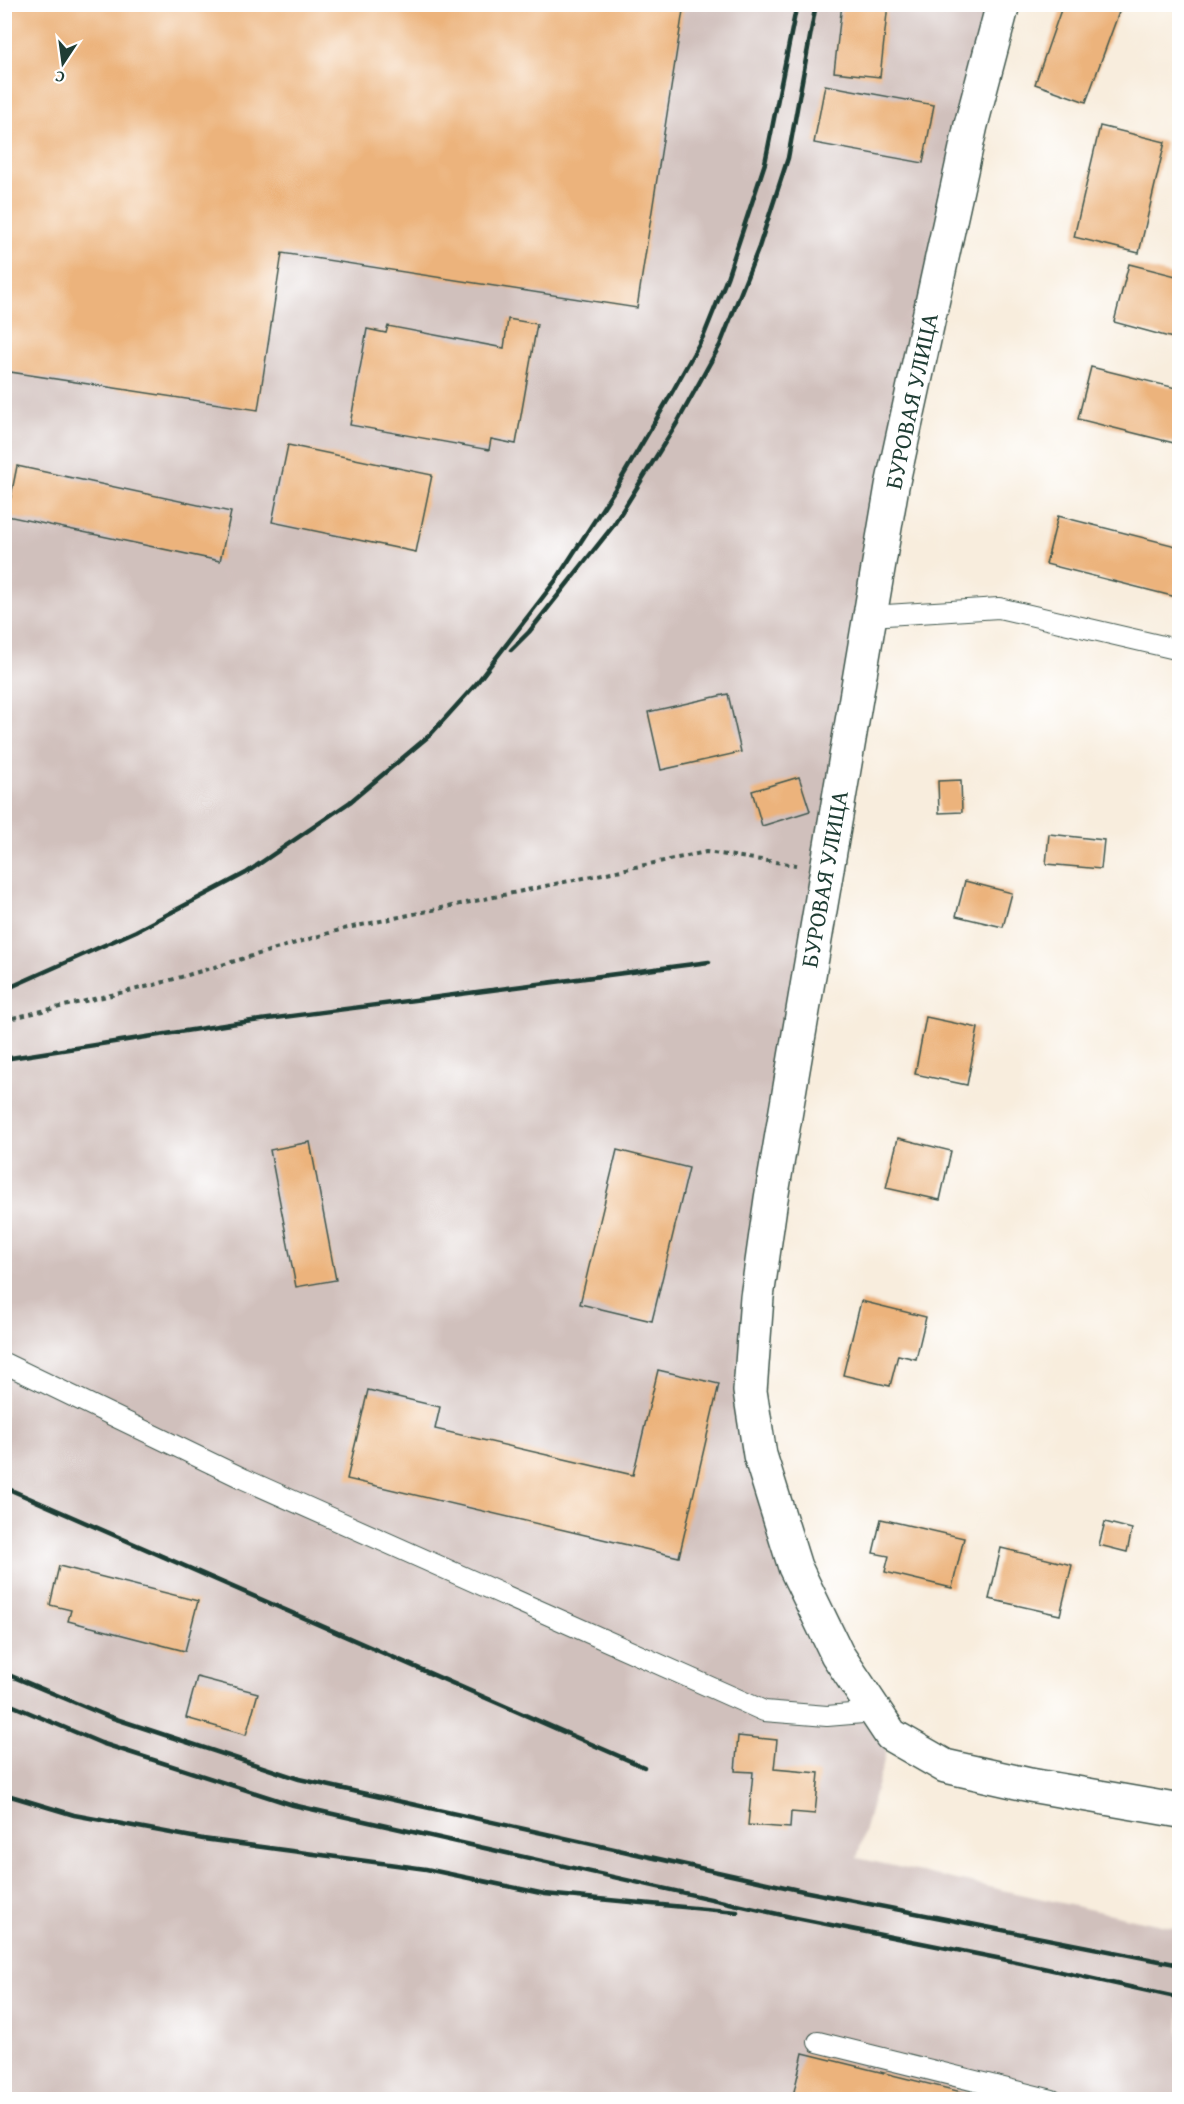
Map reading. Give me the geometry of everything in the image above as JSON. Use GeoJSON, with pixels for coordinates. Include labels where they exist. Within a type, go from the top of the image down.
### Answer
{"type":"FeatureCollection","features":[{"type":"Feature","properties":{"kind":"street","name":"БУРОВАЯ УЛИЦА"},"geometry":{"type":"LineString","coordinates":[[883,1723],[837,1654],[795,1567],[760,1455],[750,1391],[757,1297],[769,1210],[902,440],[971,125],[1003,4]]}},
{"type":"Feature","properties":{"kind":"street"},"geometry":{"type":"LineString","coordinates":[[883,1723],[945,1766],[1030,1785],[1179,1811]]}},
{"type":"Feature","properties":{"kind":"lane"},"geometry":{"type":"LineString","coordinates":[[870,616],[999,608],[1179,650]]}},
{"type":"Feature","properties":{"kind":"lane"},"geometry":{"type":"LineString","coordinates":[[4,1363],[244,1479],[764,1711],[883,1723]]}},
{"type":"Feature","properties":{"kind":"lane"},"geometry":{"type":"LineString","coordinates":[[818,2042],[1052,2100]]}},
{"type":"Feature","properties":{"kind":"path"},"geometry":{"type":"LineString","coordinates":[[4,1020],[154,985],[343,929],[706,852],[826,870]]}},
{"type":"Feature","properties":{"kind":"shaded area"},"geometry":{"type":"Polygon","coordinates":[[[5,5],[1003,5],[971,125],[771,1199],[760,1455],[891,1735],[857,1858],[1179,1929],[1179,2099],[5,2100],[5,5]]]}},
{"type":"Feature","properties":{"kind":"building"},"geometry":{"type":"Polygon","coordinates":[[[4,4],[684,4],[637,308],[282,253],[258,410],[4,371],[4,4]]]}},
{"type":"Feature","properties":{"kind":"building"},"geometry":{"type":"Polygon","coordinates":[[[842,4],[888,4],[880,77],[834,72],[842,4]]]}},
{"type":"Feature","properties":{"kind":"building"},"geometry":{"type":"Polygon","coordinates":[[[1063,4],[1122,4],[1086,102],[1035,84],[1063,4]]]}},
{"type":"Feature","properties":{"kind":"building"},"geometry":{"type":"Polygon","coordinates":[[[825,85],[934,105],[923,163],[814,143],[825,85]]]}},
{"type":"Feature","properties":{"kind":"building"},"geometry":{"type":"Polygon","coordinates":[[[1100,126],[1165,142],[1139,253],[1074,237],[1100,126]]]}},
{"type":"Feature","properties":{"kind":"building"},"geometry":{"type":"Polygon","coordinates":[[[1129,264],[1180,277],[1180,340],[1114,322],[1129,264]]]}},
{"type":"Feature","properties":{"kind":"building"},"geometry":{"type":"Polygon","coordinates":[[[508,319],[537,324],[516,444],[491,439],[489,450],[350,425],[367,329],[386,333],[388,326],[504,348],[508,319]]]}},
{"type":"Feature","properties":{"kind":"building"},"geometry":{"type":"Polygon","coordinates":[[[1091,367],[1180,389],[1178,444],[1078,419],[1091,367]]]}},
{"type":"Feature","properties":{"kind":"building"},"geometry":{"type":"Polygon","coordinates":[[[288,445],[432,475],[416,552],[272,522],[288,445]]]}},
{"type":"Feature","properties":{"kind":"building"},"geometry":{"type":"Polygon","coordinates":[[[17,466],[231,512],[220,561],[7,516],[17,466]]]}},
{"type":"Feature","properties":{"kind":"building"},"geometry":{"type":"Polygon","coordinates":[[[1058,516],[1180,547],[1180,598],[1046,564],[1058,516]]]}},
{"type":"Feature","properties":{"kind":"building"},"geometry":{"type":"Polygon","coordinates":[[[728,694],[741,752],[661,770],[648,712],[728,694]]]}},
{"type":"Feature","properties":{"kind":"building"},"geometry":{"type":"Polygon","coordinates":[[[799,777],[810,811],[762,826],[752,791],[799,777]]]}},
{"type":"Feature","properties":{"kind":"building"},"geometry":{"type":"Polygon","coordinates":[[[961,780],[962,812],[939,813],[938,781],[961,780]]]}},
{"type":"Feature","properties":{"kind":"building"},"geometry":{"type":"Polygon","coordinates":[[[1049,834],[1104,840],[1101,869],[1046,864],[1049,834]]]}},
{"type":"Feature","properties":{"kind":"building"},"geometry":{"type":"Polygon","coordinates":[[[965,881],[1012,893],[1003,927],[956,916],[965,881]]]}},
{"type":"Feature","properties":{"kind":"building"},"geometry":{"type":"Polygon","coordinates":[[[926,1017],[978,1028],[967,1085],[915,1074],[926,1017]]]}},
{"type":"Feature","properties":{"kind":"building"},"geometry":{"type":"Polygon","coordinates":[[[898,1138],[951,1151],[940,1200],[886,1188],[898,1138]]]}},
{"type":"Feature","properties":{"kind":"building"},"geometry":{"type":"Polygon","coordinates":[[[310,1142],[336,1280],[296,1287],[270,1150],[310,1142]]]}},
{"type":"Feature","properties":{"kind":"building"},"geometry":{"type":"Polygon","coordinates":[[[617,1150],[689,1168],[652,1321],[580,1304],[617,1150]]]}},
{"type":"Feature","properties":{"kind":"building"},"geometry":{"type":"Polygon","coordinates":[[[861,1301],[926,1317],[916,1359],[898,1355],[890,1386],[843,1375],[861,1301]]]}},
{"type":"Feature","properties":{"kind":"building"},"geometry":{"type":"Polygon","coordinates":[[[658,1370],[719,1384],[679,1557],[347,1479],[368,1390],[440,1407],[435,1429],[633,1475],[658,1370]]]}},
{"type":"Feature","properties":{"kind":"building"},"geometry":{"type":"Polygon","coordinates":[[[881,1519],[964,1538],[952,1588],[885,1572],[889,1556],[873,1553],[881,1519]]]}},
{"type":"Feature","properties":{"kind":"building"},"geometry":{"type":"Polygon","coordinates":[[[1105,1522],[1132,1529],[1127,1552],[1099,1545],[1105,1522]]]}},
{"type":"Feature","properties":{"kind":"building"},"geometry":{"type":"Polygon","coordinates":[[[1001,1548],[1072,1565],[1060,1615],[989,1599],[1001,1548]]]}},
{"type":"Feature","properties":{"kind":"building"},"geometry":{"type":"Polygon","coordinates":[[[59,1566],[198,1601],[185,1651],[68,1621],[71,1610],[50,1605],[59,1566]]]}},
{"type":"Feature","properties":{"kind":"building"},"geometry":{"type":"Polygon","coordinates":[[[197,1677],[258,1693],[246,1735],[186,1718],[197,1677]]]}},
{"type":"Feature","properties":{"kind":"building"},"geometry":{"type":"Polygon","coordinates":[[[738,1736],[777,1740],[774,1769],[819,1773],[815,1814],[791,1812],[790,1828],[748,1825],[753,1772],[735,1771],[738,1736]]]}},
{"type":"Feature","properties":{"kind":"building"},"geometry":{"type":"Polygon","coordinates":[[[803,2053],[990,2099],[990,2100],[792,2100],[803,2053]]]}},
{"type":"Feature","properties":{"kind":"railway"},"geometry":{"type":"LineString","coordinates":[[4,990],[136,931],[246,873],[350,802],[430,735],[476,684],[556,580],[617,486],[704,335],[727,278],[765,163],[797,4]]}},
{"type":"Feature","properties":{"kind":"railway"},"geometry":{"type":"LineString","coordinates":[[511,650],[529,632],[613,526],[677,423],[720,345],[759,247],[788,158],[816,4]]}},
{"type":"Feature","properties":{"kind":"railway"},"geometry":{"type":"LineString","coordinates":[[4,1059],[237,1023],[709,962]]}},
{"type":"Feature","properties":{"kind":"railway"},"geometry":{"type":"LineString","coordinates":[[4,1487],[644,1767]]}},
{"type":"Feature","properties":{"kind":"railway"},"geometry":{"type":"LineString","coordinates":[[4,1673],[107,1716],[299,1779],[803,1891],[1180,1965]]}},
{"type":"Feature","properties":{"kind":"railway"},"geometry":{"type":"LineString","coordinates":[[4,1702],[101,1743],[293,1805],[791,1917],[1002,1959],[1180,1998]]}},
{"type":"Feature","properties":{"kind":"railway"},"geometry":{"type":"LineString","coordinates":[[4,1794],[74,1815],[203,1839],[426,1869],[545,1894],[737,1912]]}}]}
